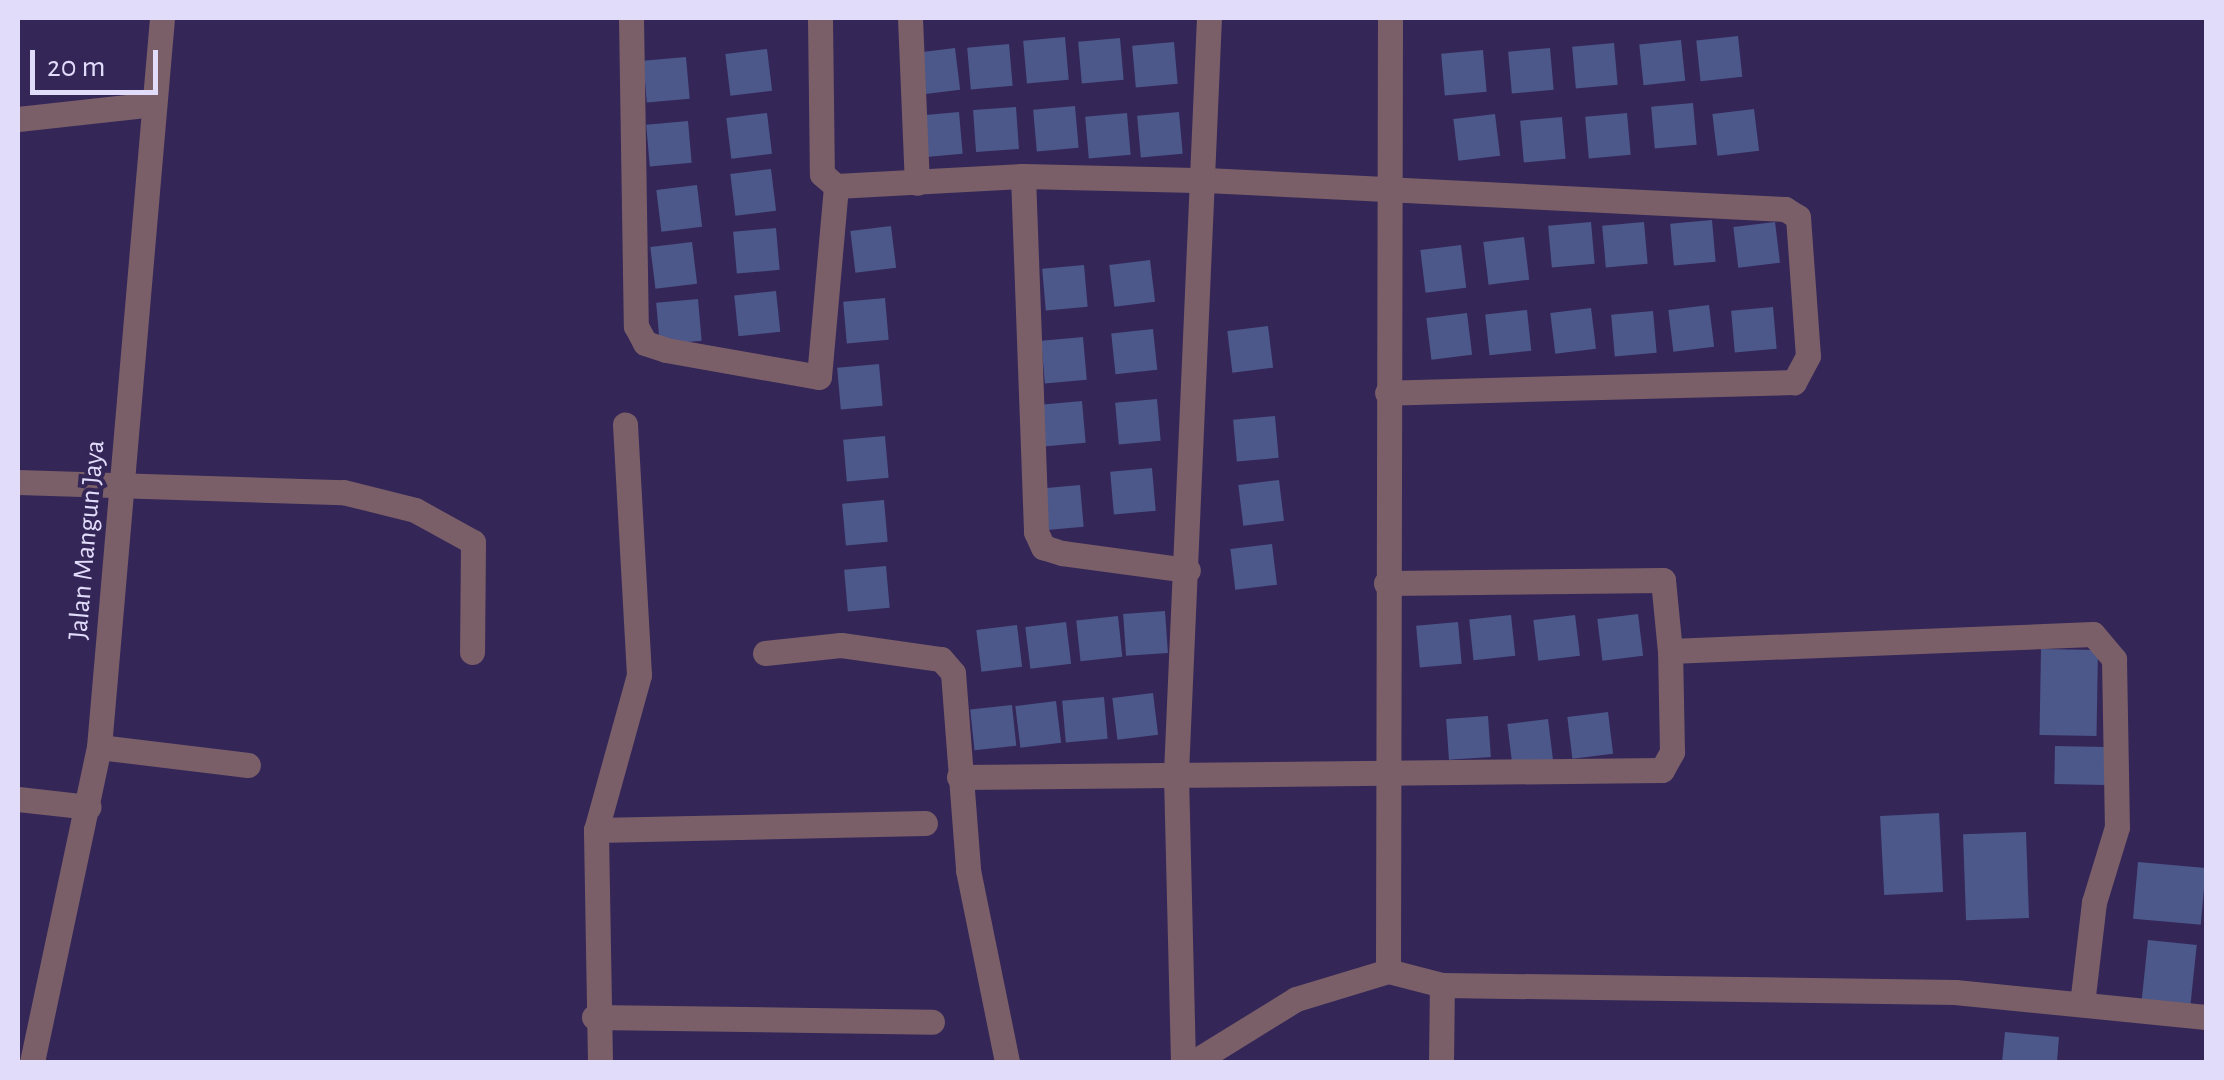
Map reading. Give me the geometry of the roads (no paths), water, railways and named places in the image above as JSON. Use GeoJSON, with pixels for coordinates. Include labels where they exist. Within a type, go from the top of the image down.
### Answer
{"type":"FeatureCollection","features":[{"type":"Feature","properties":{"kind":"street","name":"Jalan Mangun Jaya"},"geometry":{"type":"LineString","coordinates":[[32,1062],[98,747],[162,18]]}},
{"type":"Feature","properties":{"kind":"street"},"geometry":{"type":"LineString","coordinates":[[631,18],[636,326],[646,343],[819,377],[836,186]]}},
{"type":"Feature","properties":{"kind":"street"},"geometry":{"type":"LineString","coordinates":[[820,18],[822,174],[836,186],[1023,176],[1206,180],[1786,209],[1802,227],[1808,356],[1794,382],[1387,394]]}},
{"type":"Feature","properties":{"kind":"street"},"geometry":{"type":"LineString","coordinates":[[910,18],[918,183]]}},
{"type":"Feature","properties":{"kind":"street"},"geometry":{"type":"LineString","coordinates":[[1182,1062],[1176,773],[1206,180],[1208,18]]}},
{"type":"Feature","properties":{"kind":"street"},"geometry":{"type":"LineString","coordinates":[[1388,971],[1385,774],[1390,18]]}},
{"type":"Feature","properties":{"kind":"street"},"geometry":{"type":"LineString","coordinates":[[18,118],[154,104]]}},
{"type":"Feature","properties":{"kind":"street"},"geometry":{"type":"LineString","coordinates":[[1023,176],[1036,532],[1043,547],[1062,553],[1188,570]]}},
{"type":"Feature","properties":{"kind":"street"},"geometry":{"type":"LineString","coordinates":[[600,1062],[594,1017],[596,830],[639,675],[625,424]]}},
{"type":"Feature","properties":{"kind":"street"},"geometry":{"type":"LineString","coordinates":[[18,482],[343,492],[416,510],[473,542],[472,652]]}},
{"type":"Feature","properties":{"kind":"street"},"geometry":{"type":"LineString","coordinates":[[959,778],[1662,770],[1672,752],[1670,651],[1663,580],[1386,583]]}},
{"type":"Feature","properties":{"kind":"street"},"geometry":{"type":"LineString","coordinates":[[1670,651],[2104,637],[2114,659],[2117,827],[2094,902],[2082,1004]]}},
{"type":"Feature","properties":{"kind":"street"},"geometry":{"type":"LineString","coordinates":[[765,653],[840,645],[941,659],[953,672],[959,778],[1008,1062]]}},
{"type":"Feature","properties":{"kind":"street"},"geometry":{"type":"LineString","coordinates":[[98,747],[248,765]]}},
{"type":"Feature","properties":{"kind":"street"},"geometry":{"type":"LineString","coordinates":[[18,800],[88,807]]}},
{"type":"Feature","properties":{"kind":"street"},"geometry":{"type":"LineString","coordinates":[[596,830],[925,822]]}},
{"type":"Feature","properties":{"kind":"street"},"geometry":{"type":"LineString","coordinates":[[1194,1062],[1296,999],[1388,971],[1442,986],[1735,984],[2082,1004],[2206,1017]]}},
{"type":"Feature","properties":{"kind":"street"},"geometry":{"type":"LineString","coordinates":[[1441,1062],[1442,986]]}},
{"type":"Feature","properties":{"kind":"street"},"geometry":{"type":"LineString","coordinates":[[594,1017],[932,1022]]}}]}
